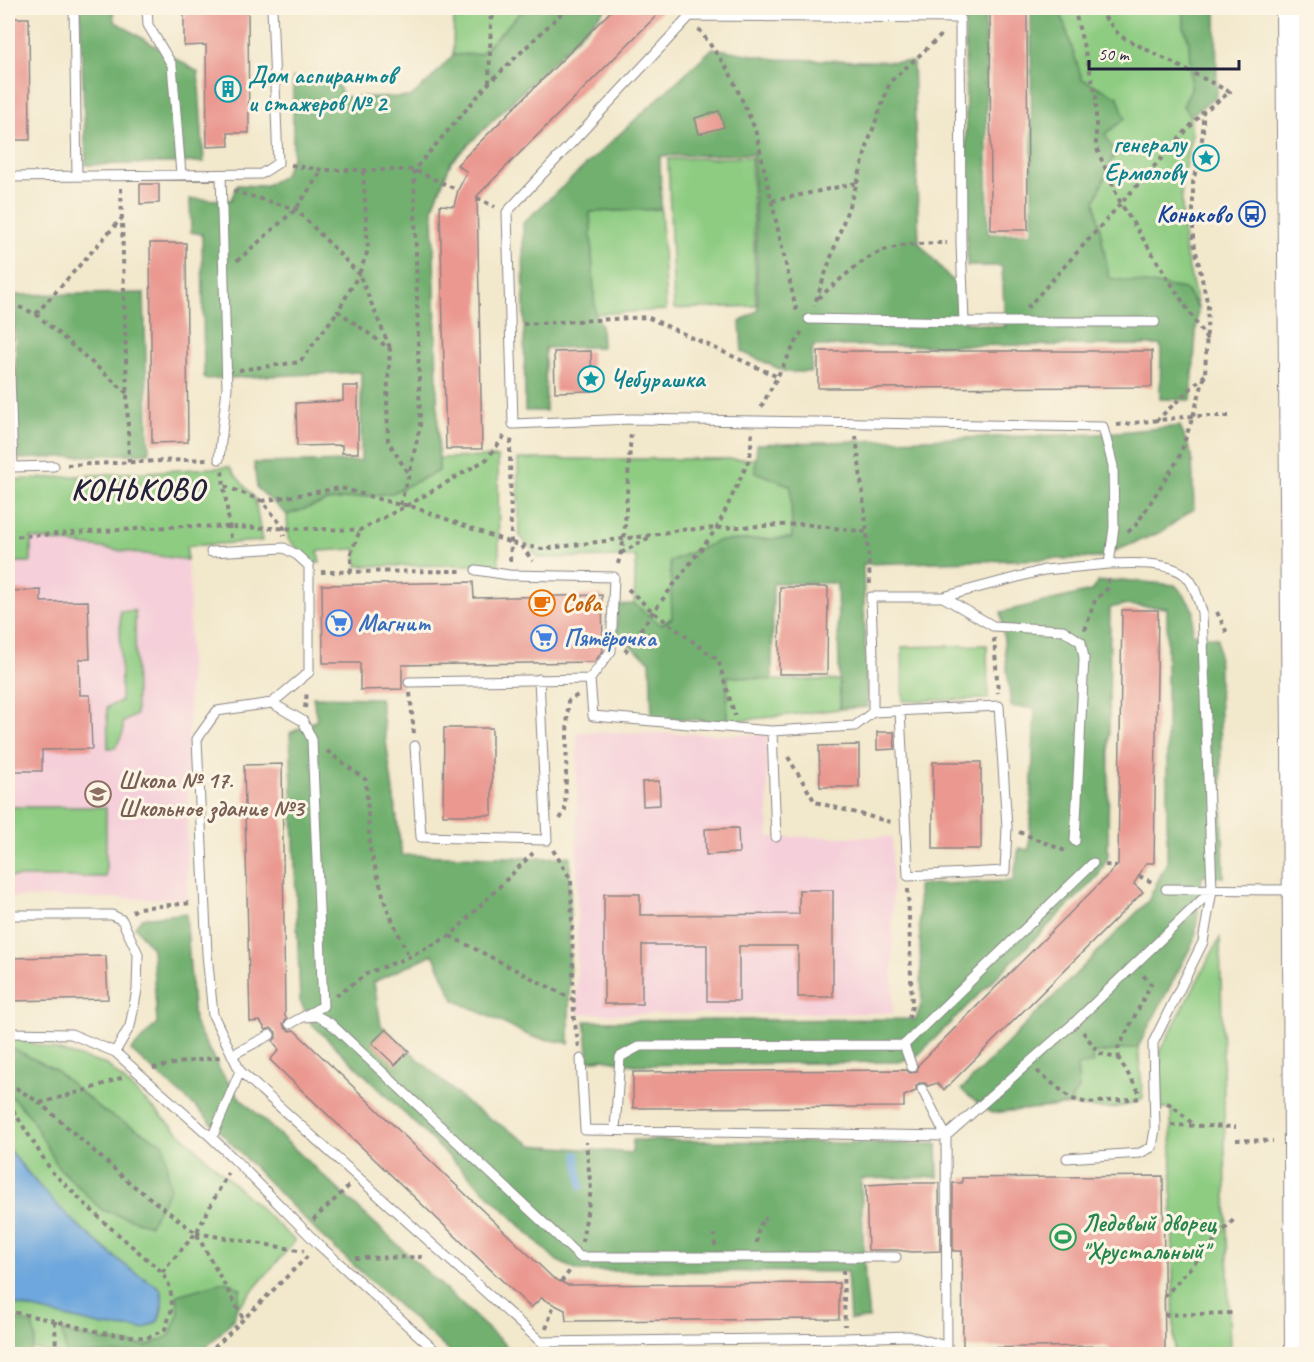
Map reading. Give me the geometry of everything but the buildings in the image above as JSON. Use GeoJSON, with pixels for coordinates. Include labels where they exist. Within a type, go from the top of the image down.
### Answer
{"type":"FeatureCollection","features":[{"type":"Feature","properties":{"kind":"main road"},"geometry":{"type":"LineString","coordinates":[[1291,8],[1300,1354]]}},
{"type":"Feature","properties":{"kind":"lane"},"geometry":{"type":"LineString","coordinates":[[74,8],[77,176]]}},
{"type":"Feature","properties":{"kind":"lane"},"geometry":{"type":"LineString","coordinates":[[147,8],[148,25],[172,65],[181,174]]}},
{"type":"Feature","properties":{"kind":"lane"},"geometry":{"type":"LineString","coordinates":[[8,177],[261,174],[278,163],[272,8]]}},
{"type":"Feature","properties":{"kind":"lane"},"geometry":{"type":"LineString","coordinates":[[964,322],[961,243],[960,18],[688,12],[507,212],[513,424],[631,419],[1102,427],[1113,466],[1114,527],[1109,564]]}},
{"type":"Feature","properties":{"kind":"lane"},"geometry":{"type":"LineString","coordinates":[[219,459],[226,388],[221,175]]}},
{"type":"Feature","properties":{"kind":"lane"},"geometry":{"type":"LineString","coordinates":[[8,313],[10,467],[54,466]]}},
{"type":"Feature","properties":{"kind":"lane"},"geometry":{"type":"LineString","coordinates":[[808,319],[1155,322]]}},
{"type":"Feature","properties":{"kind":"lane"},"geometry":{"type":"LineString","coordinates":[[211,552],[284,548],[297,555],[309,566],[309,672],[272,703],[217,711],[197,739],[207,954],[213,1015],[240,1071],[541,1342],[909,1336],[946,1350],[946,1136],[922,1089]]}},
{"type":"Feature","properties":{"kind":"lane"},"geometry":{"type":"LineString","coordinates":[[873,712],[871,597],[943,597],[1044,570],[1134,563],[1173,568],[1188,577],[1195,591],[1202,612],[1212,890],[1203,942],[1153,1043],[1155,1129],[1152,1147],[1140,1153],[1067,1158]]}},
{"type":"Feature","properties":{"kind":"lane"},"geometry":{"type":"LineString","coordinates":[[476,570],[509,575],[614,578],[610,651],[590,683],[593,716],[772,731],[855,726],[873,712],[999,706],[1007,827],[1005,871],[908,876],[900,711]]}},
{"type":"Feature","properties":{"kind":"lane"},"geometry":{"type":"LineString","coordinates":[[943,597],[993,626],[1063,630],[1082,642],[1084,658],[1075,841]]}},
{"type":"Feature","properties":{"kind":"lane"},"geometry":{"type":"LineString","coordinates":[[409,682],[539,679],[590,683]]}},
{"type":"Feature","properties":{"kind":"lane"},"geometry":{"type":"LineString","coordinates":[[416,746],[421,837],[547,840],[539,679]]}},
{"type":"Feature","properties":{"kind":"lane"},"geometry":{"type":"LineString","coordinates":[[272,703],[303,721],[312,740],[323,1006],[290,1024]]}},
{"type":"Feature","properties":{"kind":"lane"},"geometry":{"type":"LineString","coordinates":[[772,731],[776,837]]}},
{"type":"Feature","properties":{"kind":"lane"},"geometry":{"type":"LineString","coordinates":[[615,1130],[620,1057],[640,1046],[904,1045],[1094,863]]}},
{"type":"Feature","properties":{"kind":"lane"},"geometry":{"type":"LineString","coordinates":[[1166,889],[1298,890]]}},
{"type":"Feature","properties":{"kind":"lane"},"geometry":{"type":"LineString","coordinates":[[580,1059],[585,1130],[946,1136],[1075,1022],[1212,890]]}},
{"type":"Feature","properties":{"kind":"lane"},"geometry":{"type":"LineString","coordinates":[[8,915],[112,915],[122,920],[138,954],[137,990],[130,1026],[115,1052]]}},
{"type":"Feature","properties":{"kind":"lane"},"geometry":{"type":"LineString","coordinates":[[303,1017],[317,1016],[330,1023],[580,1257],[896,1257]]}},
{"type":"Feature","properties":{"kind":"lane"},"geometry":{"type":"LineString","coordinates":[[8,1034],[71,1034],[115,1052],[236,1160],[334,1259],[439,1354]]}},
{"type":"Feature","properties":{"kind":"lane"},"geometry":{"type":"LineString","coordinates":[[232,1055],[270,1035]]}},
{"type":"Feature","properties":{"kind":"lane"},"geometry":{"type":"LineString","coordinates":[[904,1045],[912,1067]]}},
{"type":"Feature","properties":{"kind":"lane"},"geometry":{"type":"LineString","coordinates":[[212,1138],[240,1071]]}},
{"type":"Feature","properties":{"kind":"path"},"geometry":{"type":"LineString","coordinates":[[488,8],[491,21],[489,82]]}},
{"type":"Feature","properties":{"kind":"path"},"geometry":{"type":"LineString","coordinates":[[491,21],[497,8]]}},
{"type":"Feature","properties":{"kind":"path"},"geometry":{"type":"LineString","coordinates":[[400,505],[420,426],[414,170],[489,82],[567,8]]}},
{"type":"Feature","properties":{"kind":"path"},"geometry":{"type":"LineString","coordinates":[[1074,8],[1096,95],[1096,147],[1121,204],[1208,340]]}},
{"type":"Feature","properties":{"kind":"path"},"geometry":{"type":"LineString","coordinates":[[1015,322],[1203,112],[1230,92],[1120,36],[1097,8]]}},
{"type":"Feature","properties":{"kind":"path"},"geometry":{"type":"LineString","coordinates":[[688,12],[729,71],[755,129],[797,313],[808,319]]}},
{"type":"Feature","properties":{"kind":"path"},"geometry":{"type":"LineString","coordinates":[[621,657],[717,528],[750,458],[753,421],[818,298],[890,82],[960,18]]}},
{"type":"Feature","properties":{"kind":"path"},"geometry":{"type":"LineString","coordinates":[[1111,548],[1136,525],[1179,458],[1205,375],[1208,306],[1193,238],[1193,183],[1203,134],[1203,112]]}},
{"type":"Feature","properties":{"kind":"path"},"geometry":{"type":"LineString","coordinates":[[278,163],[322,170],[414,170],[458,190]]}},
{"type":"Feature","properties":{"kind":"path"},"geometry":{"type":"LineString","coordinates":[[224,274],[296,209],[322,170]]}},
{"type":"Feature","properties":{"kind":"path"},"geometry":{"type":"LineString","coordinates":[[226,372],[300,362],[338,311],[359,274],[368,250],[363,171]]}},
{"type":"Feature","properties":{"kind":"path"},"geometry":{"type":"LineString","coordinates":[[120,175],[129,463]]}},
{"type":"Feature","properties":{"kind":"path"},"geometry":{"type":"LineString","coordinates":[[772,201],[858,183]]}},
{"type":"Feature","properties":{"kind":"path"},"geometry":{"type":"LineString","coordinates":[[221,187],[296,209],[359,274],[390,349],[387,399],[388,441],[409,475]]}},
{"type":"Feature","properties":{"kind":"path"},"geometry":{"type":"LineString","coordinates":[[477,198],[507,212]]}},
{"type":"Feature","properties":{"kind":"path"},"geometry":{"type":"LineString","coordinates":[[36,314],[122,218]]}},
{"type":"Feature","properties":{"kind":"path"},"geometry":{"type":"LineString","coordinates":[[818,298],[862,262],[881,251],[919,243],[961,243]]}},
{"type":"Feature","properties":{"kind":"path"},"geometry":{"type":"LineString","coordinates":[[17,306],[36,314],[127,393]]}},
{"type":"Feature","properties":{"kind":"path"},"geometry":{"type":"LineString","coordinates":[[338,311],[390,349]]}},
{"type":"Feature","properties":{"kind":"path"},"geometry":{"type":"LineString","coordinates":[[510,325],[647,317],[778,377]]}},
{"type":"Feature","properties":{"kind":"path"},"geometry":{"type":"LineString","coordinates":[[1156,420],[1205,375]]}},
{"type":"Feature","properties":{"kind":"path"},"geometry":{"type":"LineString","coordinates":[[1102,427],[1193,416],[1229,416]]}},
{"type":"Feature","properties":{"kind":"path"},"geometry":{"type":"LineString","coordinates":[[631,419],[624,539],[614,578],[653,612],[718,660],[738,728]]}},
{"type":"Feature","properties":{"kind":"path"},"geometry":{"type":"LineString","coordinates":[[855,423],[867,532],[871,597]]}},
{"type":"Feature","properties":{"kind":"path"},"geometry":{"type":"LineString","coordinates":[[8,537],[184,526],[360,530],[487,459],[513,424]]}},
{"type":"Feature","properties":{"kind":"path"},"geometry":{"type":"LineString","coordinates":[[509,575],[510,448],[513,424]]}},
{"type":"Feature","properties":{"kind":"path"},"geometry":{"type":"LineString","coordinates":[[54,466],[219,459]]}},
{"type":"Feature","properties":{"kind":"path"},"geometry":{"type":"LineString","coordinates":[[232,550],[225,486],[262,501],[284,528],[284,548]]}},
{"type":"Feature","properties":{"kind":"path"},"geometry":{"type":"LineString","coordinates":[[262,501],[341,488],[400,505],[408,505],[511,543],[542,549],[678,530],[803,524],[867,532]]}},
{"type":"Feature","properties":{"kind":"path"},"geometry":{"type":"LineString","coordinates":[[351,572],[351,553],[360,530]]}},
{"type":"Feature","properties":{"kind":"path"},"geometry":{"type":"LineString","coordinates":[[621,553],[653,535]]}},
{"type":"Feature","properties":{"kind":"path"},"geometry":{"type":"LineString","coordinates":[[1082,642],[1095,600],[1108,588],[1109,564]]}},
{"type":"Feature","properties":{"kind":"path"},"geometry":{"type":"LineString","coordinates":[[308,572],[476,570]]}},
{"type":"Feature","properties":{"kind":"path"},"geometry":{"type":"LineString","coordinates":[[993,626],[999,706]]}},
{"type":"Feature","properties":{"kind":"path"},"geometry":{"type":"LineString","coordinates":[[303,721],[309,672]]}},
{"type":"Feature","properties":{"kind":"path"},"geometry":{"type":"LineString","coordinates":[[409,682],[416,746]]}},
{"type":"Feature","properties":{"kind":"path"},"geometry":{"type":"LineString","coordinates":[[323,1006],[368,974],[409,957],[450,936],[547,840],[565,811],[568,701],[590,683]]}},
{"type":"Feature","properties":{"kind":"path"},"geometry":{"type":"LineString","coordinates":[[772,731],[815,802],[906,826]]}},
{"type":"Feature","properties":{"kind":"path"},"geometry":{"type":"LineString","coordinates":[[312,740],[366,780],[370,849],[386,906],[409,957]]}},
{"type":"Feature","properties":{"kind":"path"},"geometry":{"type":"LineString","coordinates":[[1007,827],[1094,863]]}},
{"type":"Feature","properties":{"kind":"path"},"geometry":{"type":"LineString","coordinates":[[547,840],[571,880],[574,1019],[580,1059]]}},
{"type":"Feature","properties":{"kind":"path"},"geometry":{"type":"LineString","coordinates":[[908,876],[912,1006]]}},
{"type":"Feature","properties":{"kind":"path"},"geometry":{"type":"LineString","coordinates":[[122,920],[138,908],[204,902]]}},
{"type":"Feature","properties":{"kind":"path"},"geometry":{"type":"LineString","coordinates":[[450,936],[574,1000]]}},
{"type":"Feature","properties":{"kind":"path"},"geometry":{"type":"LineString","coordinates":[[1028,1063],[1072,1100],[1088,1103],[1143,1098],[1119,1059],[1118,1049],[1151,984],[1134,965]]}},
{"type":"Feature","properties":{"kind":"path"},"geometry":{"type":"LineString","coordinates":[[1075,1022],[1099,1053],[1119,1059]]}},
{"type":"Feature","properties":{"kind":"path"},"geometry":{"type":"LineString","coordinates":[[40,1102],[90,1089],[138,1071],[232,1055]]}},
{"type":"Feature","properties":{"kind":"path"},"geometry":{"type":"LineString","coordinates":[[8,1083],[40,1102],[130,1183],[196,1233],[244,1320]]}},
{"type":"Feature","properties":{"kind":"path"},"geometry":{"type":"LineString","coordinates":[[1154,1099],[1173,1106],[1194,1125]]}},
{"type":"Feature","properties":{"kind":"path"},"geometry":{"type":"LineString","coordinates":[[8,1103],[52,1172],[105,1223],[162,1272],[169,1285],[172,1299],[171,1312],[165,1329],[147,1338],[103,1334],[8,1311]]}},
{"type":"Feature","properties":{"kind":"path"},"geometry":{"type":"LineString","coordinates":[[1171,1125],[1236,1127]]}},
{"type":"Feature","properties":{"kind":"path"},"geometry":{"type":"LineString","coordinates":[[580,1257],[591,1191],[585,1130]]}},
{"type":"Feature","properties":{"kind":"path"},"geometry":{"type":"LineString","coordinates":[[1236,1140],[1273,1141]]}},
{"type":"Feature","properties":{"kind":"path"},"geometry":{"type":"LineString","coordinates":[[162,1272],[196,1233],[236,1160]]}},
{"type":"Feature","properties":{"kind":"path"},"geometry":{"type":"LineString","coordinates":[[303,1229],[358,1177]]}},
{"type":"Feature","properties":{"kind":"path"},"geometry":{"type":"LineString","coordinates":[[757,1235],[763,1218],[766,1219]]}},
{"type":"Feature","properties":{"kind":"path"},"geometry":{"type":"LineString","coordinates":[[1164,1297],[1235,1218]]}},
{"type":"Feature","properties":{"kind":"path"},"geometry":{"type":"LineString","coordinates":[[196,1233],[311,1253],[208,1354]]}},
{"type":"Feature","properties":{"kind":"path"},"geometry":{"type":"LineString","coordinates":[[334,1259],[447,1257]]}},
{"type":"Feature","properties":{"kind":"path"},"geometry":{"type":"LineString","coordinates":[[843,1258],[846,1338]]}},
{"type":"Feature","properties":{"kind":"path"},"geometry":{"type":"LineString","coordinates":[[1164,1315],[1234,1313]]}},
{"type":"Feature","properties":{"kind":"path"},"geometry":{"type":"LineString","coordinates":[[55,1321],[56,1354]]}},
{"type":"Feature","properties":{"kind":"shaded area","name":"Школа № 17. Школьное здание №3"},"geometry":{"type":"Polygon","coordinates":[[[31,538],[187,560],[190,585],[187,899],[8,897],[8,562],[30,562],[31,538]]]}},
{"type":"Feature","properties":{"kind":"shaded area"},"geometry":{"type":"Polygon","coordinates":[[[577,732],[766,735],[769,837],[892,837],[893,1013],[577,1014],[577,732]]]}},
{"type":"Feature","properties":{"kind":"green space"},"geometry":{"type":"Polygon","coordinates":[[[80,8],[113,8],[114,21],[198,72],[204,162],[86,165],[80,8]]]}},
{"type":"Feature","properties":{"kind":"green space"},"geometry":{"type":"Polygon","coordinates":[[[454,8],[525,8],[480,54],[453,55],[454,8]]]}},
{"type":"Feature","properties":{"kind":"green space"},"geometry":{"type":"Polygon","coordinates":[[[525,8],[607,8],[451,162],[433,207],[439,471],[392,493],[328,501],[287,515],[257,488],[254,463],[361,461],[361,372],[204,379],[202,234],[191,232],[190,199],[231,200],[237,185],[265,186],[283,176],[293,156],[293,78],[336,79],[343,97],[410,97],[453,55],[480,54],[525,8]]]}},
{"type":"Feature","properties":{"kind":"green space"},"geometry":{"type":"Polygon","coordinates":[[[978,8],[985,8],[988,234],[1032,233],[1031,8],[1059,8],[1082,79],[1118,97],[1125,119],[1105,134],[1115,153],[1095,201],[1109,278],[1185,289],[1198,308],[1191,400],[1160,399],[1161,345],[813,346],[811,372],[786,372],[742,352],[740,322],[758,310],[753,154],[660,156],[661,209],[590,212],[595,314],[601,325],[602,347],[545,348],[546,411],[525,411],[523,223],[713,48],[776,59],[913,62],[919,243],[957,286],[964,322],[1005,327],[1002,266],[967,266],[965,20],[978,8]]]}},
{"type":"Feature","properties":{"kind":"green space"},"geometry":{"type":"Polygon","coordinates":[[[1059,8],[1184,8],[1184,27],[1189,41],[1191,89],[1183,106],[1190,116],[1192,135],[1181,183],[1184,247],[1198,308],[1185,289],[1109,279],[1095,201],[1115,153],[1104,134],[1118,97],[1082,79],[1059,8]]]}},
{"type":"Feature","properties":{"kind":"green space"},"geometry":{"type":"Polygon","coordinates":[[[1184,8],[1216,8],[1217,96],[1190,116],[1183,106],[1191,89],[1189,41],[1184,27],[1184,8]]]}},
{"type":"Feature","properties":{"kind":"green space"},"geometry":{"type":"Polygon","coordinates":[[[751,157],[756,306],[674,309],[668,159],[751,157]]]}},
{"type":"Feature","properties":{"kind":"green space"},"geometry":{"type":"Polygon","coordinates":[[[661,209],[666,310],[595,314],[590,212],[661,209]]]}},
{"type":"Feature","properties":{"kind":"green space"},"geometry":{"type":"Polygon","coordinates":[[[144,293],[149,453],[19,459],[14,295],[144,293]]]}},
{"type":"Feature","properties":{"kind":"green space"},"geometry":{"type":"Polygon","coordinates":[[[1180,426],[1192,456],[1194,509],[1161,532],[1098,558],[863,564],[867,707],[840,709],[837,583],[773,583],[772,680],[728,676],[727,722],[652,717],[650,661],[616,635],[618,605],[634,604],[661,625],[672,618],[670,561],[718,541],[792,538],[791,486],[755,472],[757,444],[1097,434],[1180,426]]]}},
{"type":"Feature","properties":{"kind":"green space"},"geometry":{"type":"Polygon","coordinates":[[[498,457],[499,565],[357,566],[356,549],[318,551],[320,563],[313,563],[288,539],[287,515],[328,501],[392,493],[439,471],[439,458],[498,457]]]}},
{"type":"Feature","properties":{"kind":"green space"},"geometry":{"type":"Polygon","coordinates":[[[518,459],[756,459],[755,472],[791,485],[792,538],[718,541],[672,618],[661,625],[634,604],[636,557],[539,558],[519,535],[518,459]]]}},
{"type":"Feature","properties":{"kind":"green space"},"geometry":{"type":"Polygon","coordinates":[[[229,467],[255,499],[262,541],[187,546],[187,560],[31,538],[31,562],[8,562],[8,505],[11,480],[229,467]]]}},
{"type":"Feature","properties":{"kind":"green space"},"geometry":{"type":"Polygon","coordinates":[[[1122,580],[1175,585],[1185,596],[1194,612],[1192,633],[1218,638],[1224,877],[1202,876],[1195,939],[1138,1047],[1092,1054],[1093,1063],[1077,1066],[1079,1090],[1072,1097],[1072,1105],[991,1113],[961,1090],[1148,901],[1167,862],[1167,608],[1123,605],[1110,608],[1108,857],[1098,876],[918,1055],[899,1062],[634,1065],[604,1059],[589,1061],[585,1021],[916,1019],[922,1002],[918,885],[1013,881],[1019,848],[1029,850],[1035,708],[1011,707],[1001,612],[1091,591],[1098,582],[1122,580]]]}},
{"type":"Feature","properties":{"kind":"green space"},"geometry":{"type":"Polygon","coordinates":[[[120,611],[135,611],[136,715],[123,722],[123,733],[115,748],[108,748],[107,707],[121,701],[120,611]]]}},
{"type":"Feature","properties":{"kind":"green space"},"geometry":{"type":"Polygon","coordinates":[[[987,645],[988,699],[903,701],[902,647],[987,645]]]}},
{"type":"Feature","properties":{"kind":"green space"},"geometry":{"type":"Polygon","coordinates":[[[727,676],[772,680],[840,680],[840,709],[727,722],[727,676]]]}},
{"type":"Feature","properties":{"kind":"green space"},"geometry":{"type":"Polygon","coordinates":[[[313,697],[380,698],[402,855],[545,858],[570,856],[569,1043],[532,1037],[454,1000],[433,954],[374,982],[381,1025],[469,1105],[532,1145],[632,1153],[633,1140],[937,1144],[938,1177],[861,1179],[865,1281],[869,1319],[850,1320],[847,1272],[578,1271],[557,1261],[311,1023],[300,1001],[290,733],[317,720],[313,697]]]}},
{"type":"Feature","properties":{"kind":"green space"},"geometry":{"type":"Polygon","coordinates":[[[8,807],[106,807],[106,877],[8,877],[8,807]]]}},
{"type":"Feature","properties":{"kind":"green space"},"geometry":{"type":"Polygon","coordinates":[[[186,913],[194,1022],[221,1072],[240,1098],[514,1353],[526,1354],[452,1354],[318,1233],[198,1109],[131,1051],[157,1023],[152,949],[135,926],[142,918],[186,913]]]}},
{"type":"Feature","properties":{"kind":"green space"},"geometry":{"type":"Polygon","coordinates":[[[1220,938],[1230,1354],[1174,1354],[1171,1109],[1161,1109],[1160,1051],[1220,938]]]}},
{"type":"Feature","properties":{"kind":"green space"},"geometry":{"type":"Polygon","coordinates":[[[8,1036],[107,1065],[295,1241],[198,1354],[57,1354],[8,1344],[8,1303],[104,1326],[144,1329],[158,1321],[162,1309],[162,1292],[159,1287],[135,1273],[67,1215],[46,1195],[8,1148],[8,1036]]]}},
{"type":"Feature","properties":{"kind":"green space"},"geometry":{"type":"Polygon","coordinates":[[[8,1046],[54,1069],[103,1111],[164,1144],[170,1189],[150,1225],[102,1210],[59,1168],[29,1115],[8,1093],[8,1046]]]}},
{"type":"Feature","properties":{"kind":"green space"},"geometry":{"type":"Polygon","coordinates":[[[1138,1047],[1143,1098],[1126,1105],[1108,1108],[1072,1105],[1072,1097],[1079,1090],[1077,1066],[1092,1054],[1138,1047]]]}},
{"type":"Feature","properties":{"kind":"green space"},"geometry":{"type":"Polygon","coordinates":[[[226,1281],[241,1289],[234,1319],[200,1354],[66,1354],[62,1331],[97,1340],[147,1346],[169,1336],[179,1313],[177,1295],[226,1281]]]}},
{"type":"Feature","properties":{"kind":"green space"},"geometry":{"type":"Polygon","coordinates":[[[8,1318],[32,1324],[36,1339],[30,1354],[8,1354],[8,1318]]]}},
{"type":"Feature","properties":{"kind":"water"},"geometry":{"type":"Polygon","coordinates":[[[8,1148],[39,1186],[73,1220],[120,1262],[160,1289],[162,1301],[158,1321],[144,1329],[104,1326],[8,1303],[8,1148]]]}},
{"type":"Feature","properties":{"kind":"waterway"},"geometry":{"type":"LineString","coordinates":[[577,1154],[581,1187]]}},
{"type":"Feature","properties":{"kind":"place","name":"Дом аспирантов и стажеров № 2"},"geometry":{"type":"Point","coordinates":[228,89]}},
{"type":"Feature","properties":{"kind":"place","name":"генералу Ермолову"},"geometry":{"type":"Point","coordinates":[1206,158]}},
{"type":"Feature","properties":{"kind":"place","name":"Коньково"},"geometry":{"type":"Point","coordinates":[1252,214]}},
{"type":"Feature","properties":{"kind":"place","name":"Чебурашка"},"geometry":{"type":"Point","coordinates":[591,379]}},
{"type":"Feature","properties":{"kind":"place","name":"Сова"},"geometry":{"type":"Point","coordinates":[542,603]}},
{"type":"Feature","properties":{"kind":"place","name":"Магнит"},"geometry":{"type":"Point","coordinates":[339,623]}},
{"type":"Feature","properties":{"kind":"place","name":"Пятёрочка"},"geometry":{"type":"Point","coordinates":[544,638]}},
{"type":"Feature","properties":{"kind":"place","name":"Школа № 17. Школьное здание №3"},"geometry":{"type":"Point","coordinates":[98,794]}},
{"type":"Feature","properties":{"kind":"place","name":"Ледовый дворец \"Хрустальный\""},"geometry":{"type":"Point","coordinates":[1063,1237]}},
{"type":"Feature","properties":{"kind":"district","name":"КОНЬКОВО"},"geometry":{"type":"Point","coordinates":[138,489]}}]}
